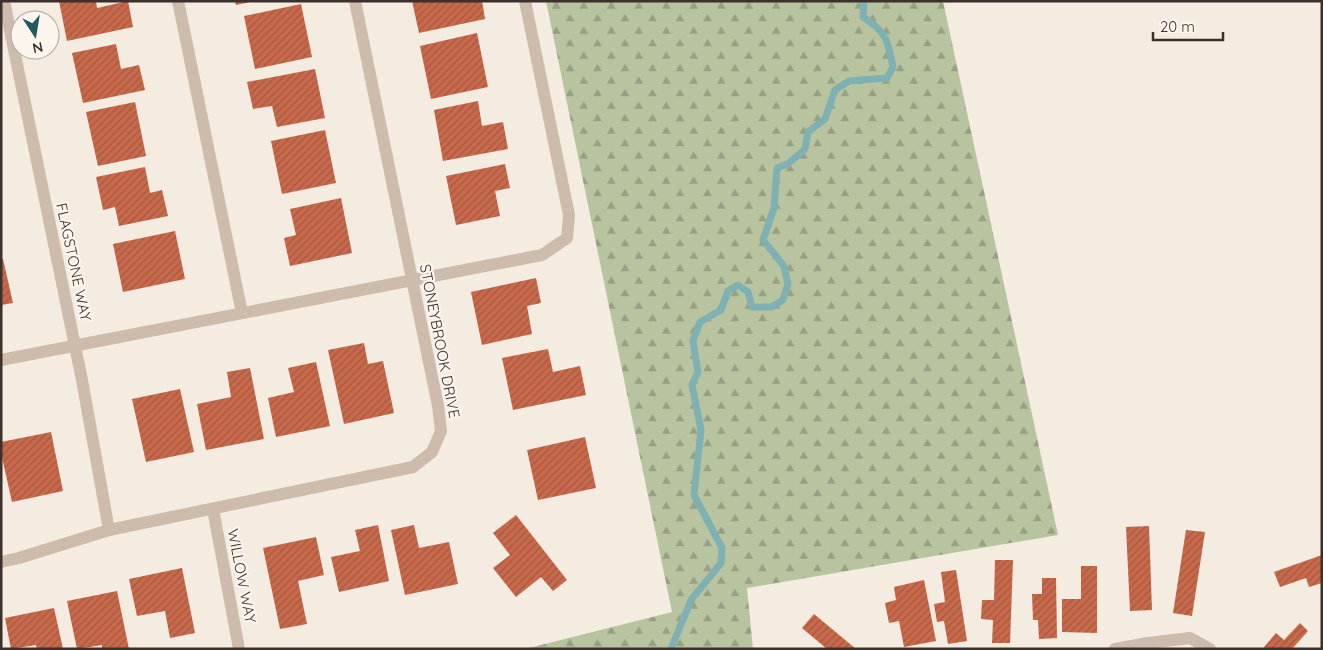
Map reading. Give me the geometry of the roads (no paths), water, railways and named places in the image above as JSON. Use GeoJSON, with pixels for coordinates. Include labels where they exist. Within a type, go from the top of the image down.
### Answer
{"type":"FeatureCollection","features":[{"type":"Feature","properties":{"kind":"street","name":"FLAGSTONE WAY"},"geometry":{"type":"LineString","coordinates":[[4,1],[75,346],[109,530]]}},
{"type":"Feature","properties":{"kind":"street"},"geometry":{"type":"LineString","coordinates":[[178,1],[242,313]]}},
{"type":"Feature","properties":{"kind":"street","name":"STONEYBROOK DRIVE"},"geometry":{"type":"LineString","coordinates":[[1,562],[109,530],[413,468],[432,452],[441,430],[438,406],[355,1]]}},
{"type":"Feature","properties":{"kind":"street"},"geometry":{"type":"LineString","coordinates":[[1,360],[542,255],[567,238],[569,216],[525,1]]}},
{"type":"Feature","properties":{"kind":"street","name":"WILLOW WAY"},"geometry":{"type":"LineString","coordinates":[[213,509],[239,649]]}},
{"type":"Feature","properties":{"kind":"street"},"geometry":{"type":"LineString","coordinates":[[1115,649],[1148,642],[1190,638],[1210,649]]}},
{"type":"Feature","properties":{"kind":"waterway"},"geometry":{"type":"LineString","coordinates":[[671,649],[691,600],[721,563],[722,548],[694,495],[701,430],[692,385],[698,372],[693,341],[700,322],[721,310],[728,291],[738,285],[748,292],[752,307],[772,307],[783,300],[788,284],[784,266],[763,240],[774,208],[777,168],[788,164],[805,149],[808,132],[825,119],[835,90],[849,81],[887,78],[893,67],[890,50],[885,38],[877,27],[863,17],[864,1]]}}]}
